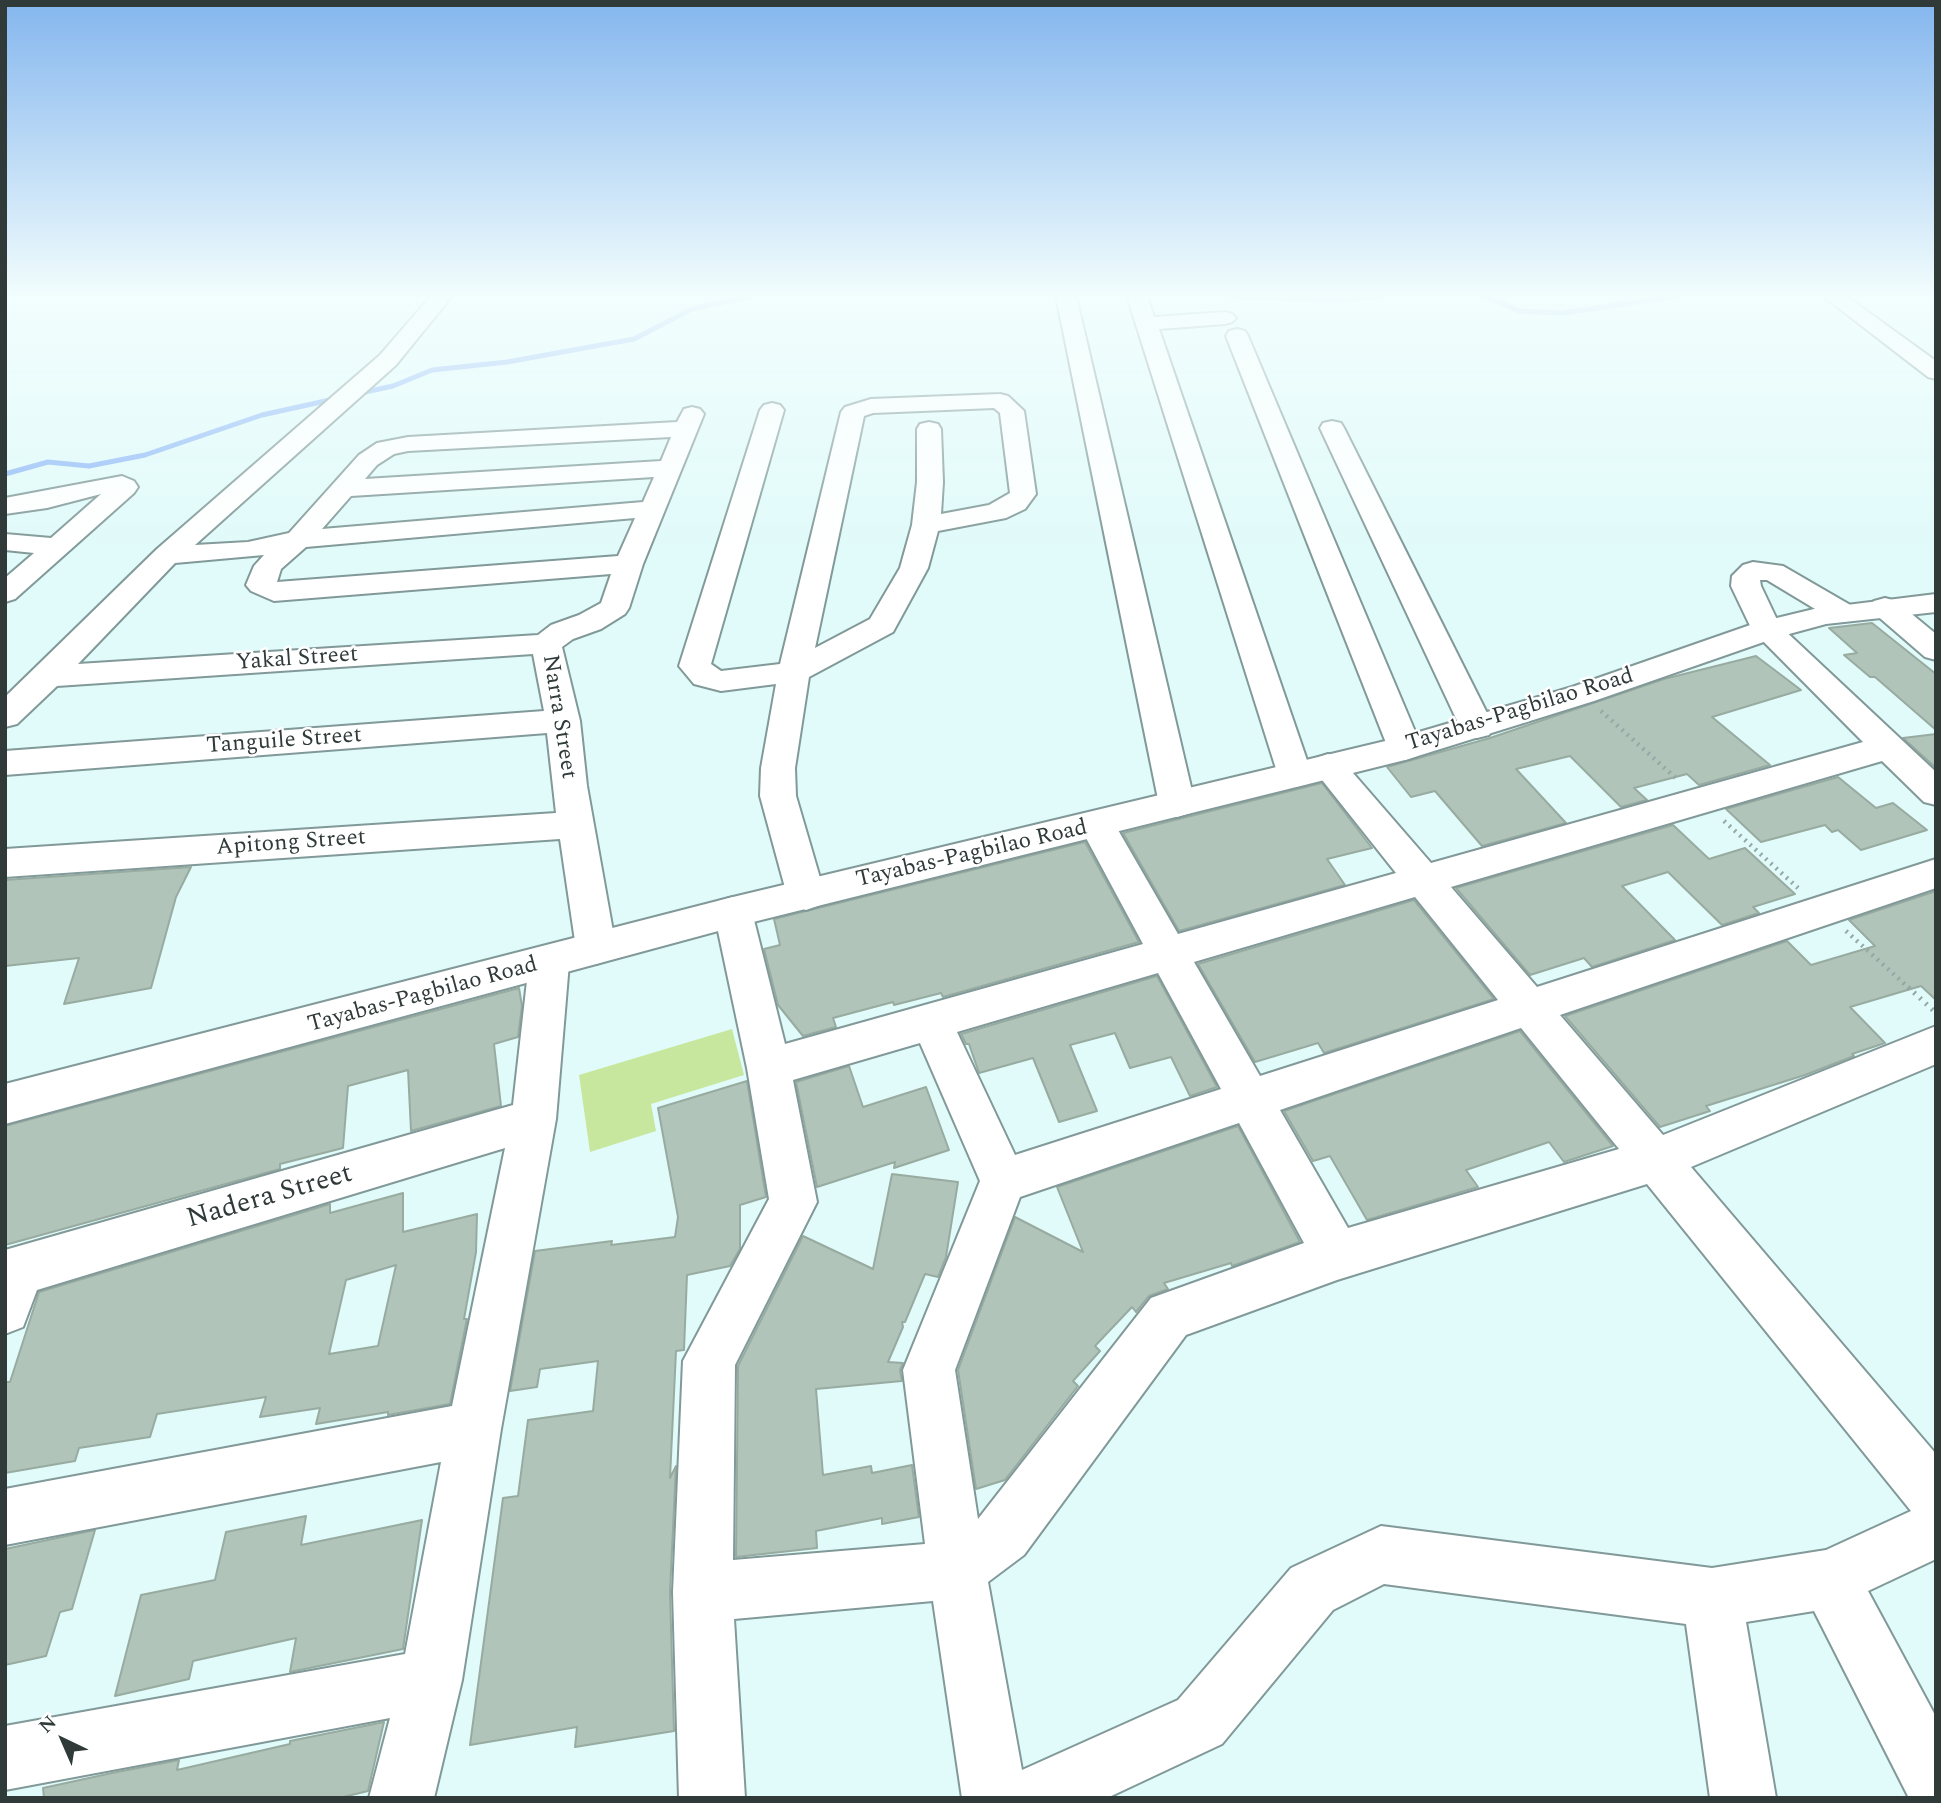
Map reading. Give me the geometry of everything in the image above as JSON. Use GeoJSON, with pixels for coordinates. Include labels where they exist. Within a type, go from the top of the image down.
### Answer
{"type":"FeatureCollection","features":[{"type":"Feature","properties":{"kind":"street"},"geometry":{"type":"LineString","coordinates":[[5,716],[48,677],[167,555],[279,459],[364,380]]}},
{"type":"Feature","properties":{"kind":"street"},"geometry":{"type":"LineString","coordinates":[[1084,380],[1177,804]]}},
{"type":"Feature","properties":{"kind":"street"},"geometry":{"type":"LineString","coordinates":[[1166,380],[1311,771],[1423,880],[1936,1497]]}},
{"type":"Feature","properties":{"kind":"street"},"geometry":{"type":"LineString","coordinates":[[1253,380],[1405,748]]}},
{"type":"Feature","properties":{"kind":"street"},"geometry":{"type":"LineString","coordinates":[[806,895],[778,796],[778,768],[794,673],[853,412],[871,406],[1000,401],[1012,411],[1023,494],[1016,503],[996,512],[926,524]]}},
{"type":"Feature","properties":{"kind":"street"},"geometry":{"type":"LineString","coordinates":[[772,410],[695,666],[705,677],[721,681],[794,673],[882,625],[914,568],[926,524],[930,482],[929,429]]}},
{"type":"Feature","properties":{"kind":"street","name":"Narra Street"},"geometry":{"type":"LineString","coordinates":[[346,488],[368,460],[386,448],[689,421],[629,564],[614,608],[590,622],[562,632],[546,644],[563,721],[576,825],[573,956],[534,1119],[474,1429],[430,1680],[401,1798]]}},
{"type":"Feature","properties":{"kind":"street"},"geometry":{"type":"LineString","coordinates":[[1332,428],[1477,727]]}},
{"type":"Feature","properties":{"kind":"street"},"geometry":{"type":"LineString","coordinates":[[629,564],[274,592],[261,585],[268,566],[298,539],[346,488],[671,468]]}},
{"type":"Feature","properties":{"kind":"street"},"geometry":{"type":"LineString","coordinates":[[5,506],[47,500],[102,485],[122,484],[125,487],[5,593]]}},
{"type":"Feature","properties":{"kind":"street"},"geometry":{"type":"LineString","coordinates":[[167,555],[248,550],[298,539],[652,509]]}},
{"type":"Feature","properties":{"kind":"street"},"geometry":{"type":"LineString","coordinates":[[5,542],[60,547]]}},
{"type":"Feature","properties":{"kind":"street"},"geometry":{"type":"LineString","coordinates":[[1841,612],[1773,572],[1753,571],[1746,576],[1746,586],[1767,630],[1936,793]]}},
{"type":"Feature","properties":{"kind":"street","name":"Tayabas-Pagbilao Road"},"geometry":{"type":"LineString","coordinates":[[5,1104],[733,912],[1405,748],[1583,694],[1767,630],[1841,612],[1936,603]]}},
{"type":"Feature","properties":{"kind":"street"},"geometry":{"type":"LineString","coordinates":[[1885,607],[1936,650]]}},
{"type":"Feature","properties":{"kind":"street","name":"Yakal Street"},"geometry":{"type":"LineString","coordinates":[[48,677],[546,644]]}},
{"type":"Feature","properties":{"kind":"street","name":"Tanguile Street"},"geometry":{"type":"LineString","coordinates":[[5,762],[563,721]]}},
{"type":"Feature","properties":{"kind":"street"},"geometry":{"type":"LineString","coordinates":[[769,1068],[1888,747]]}},
{"type":"Feature","properties":{"kind":"street","name":"Apitong Street"},"geometry":{"type":"LineString","coordinates":[[5,863],[576,825]]}},
{"type":"Feature","properties":{"kind":"street"},"geometry":{"type":"LineString","coordinates":[[1097,825],[1337,1256]]}},
{"type":"Feature","properties":{"kind":"street"},"geometry":{"type":"LineString","coordinates":[[1003,1181],[1936,873]]}},
{"type":"Feature","properties":{"kind":"street"},"geometry":{"type":"LineString","coordinates":[[712,1798],[703,1592],[709,1361],[793,1202],[769,1068],[733,912]]}},
{"type":"Feature","properties":{"kind":"street"},"geometry":{"type":"LineString","coordinates":[[931,1021],[1003,1181],[929,1370],[957,1570],[995,1798]]}},
{"type":"Feature","properties":{"kind":"street"},"geometry":{"type":"LineString","coordinates":[[703,1592],[957,1570],[1004,1535],[1169,1316],[1337,1256],[1655,1160],[1936,1044]]}},
{"type":"Feature","properties":{"kind":"street","name":"Nadera Street"},"geometry":{"type":"LineString","coordinates":[[10,1285],[534,1119]]}},
{"type":"Feature","properties":{"kind":"street"},"geometry":{"type":"LineString","coordinates":[[5,1517],[474,1429]]}},
{"type":"Feature","properties":{"kind":"street"},"geometry":{"type":"LineString","coordinates":[[1034,1798],[1200,1722],[1312,1589],[1381,1555],[1712,1598],[1829,1579],[1936,1529]]}},
{"type":"Feature","properties":{"kind":"street"},"geometry":{"type":"LineString","coordinates":[[1829,1579],[1936,1783]]}},
{"type":"Feature","properties":{"kind":"street"},"geometry":{"type":"LineString","coordinates":[[1712,1598],[1743,1798]]}},
{"type":"Feature","properties":{"kind":"street"},"geometry":{"type":"LineString","coordinates":[[5,1758],[430,1680]]}},
{"type":"Feature","properties":{"kind":"path"},"geometry":{"type":"LineString","coordinates":[[1583,694],[1936,1013]]}},
{"type":"Feature","properties":{"kind":"green space"},"geometry":{"type":"Polygon","coordinates":[[[732,1029],[744,1075],[651,1104],[656,1131],[590,1152],[579,1075],[732,1029]]]}},
{"type":"Feature","properties":{"kind":"building"},"geometry":{"type":"Polygon","coordinates":[[[1872,623],[1936,674],[1936,730],[1875,677],[1870,677],[1844,655],[1857,653],[1829,628],[1872,623]]]}},
{"type":"Feature","properties":{"kind":"building"},"geometry":{"type":"Polygon","coordinates":[[[1756,656],[1801,690],[1712,717],[1770,765],[1699,785],[1687,774],[1634,788],[1647,800],[1621,807],[1570,756],[1516,769],[1566,823],[1482,846],[1435,791],[1411,797],[1387,767],[1490,738],[1664,679],[1756,656]]]}},
{"type":"Feature","properties":{"kind":"building"},"geometry":{"type":"Polygon","coordinates":[[[1936,734],[1936,768],[1903,738],[1936,734]]]}},
{"type":"Feature","properties":{"kind":"building"},"geometry":{"type":"Polygon","coordinates":[[[1838,777],[1876,808],[1893,803],[1927,830],[1861,850],[1838,830],[1832,832],[1825,825],[1761,842],[1726,809],[1838,777]]]}},
{"type":"Feature","properties":{"kind":"building"},"geometry":{"type":"Polygon","coordinates":[[[1322,783],[1372,848],[1327,859],[1345,885],[1179,931],[1123,833],[1322,783]]]}},
{"type":"Feature","properties":{"kind":"building"},"geometry":{"type":"Polygon","coordinates":[[[1673,825],[1709,859],[1745,848],[1795,894],[1753,907],[1759,913],[1722,925],[1668,872],[1622,886],[1675,940],[1592,967],[1584,958],[1530,975],[1456,888],[1673,825]]]}},
{"type":"Feature","properties":{"kind":"building"},"geometry":{"type":"Polygon","coordinates":[[[1085,842],[1139,942],[943,997],[941,993],[894,1005],[893,1002],[833,1018],[836,1027],[803,1036],[778,1005],[764,949],[780,945],[774,919],[1085,842]]]}},
{"type":"Feature","properties":{"kind":"building"},"geometry":{"type":"Polygon","coordinates":[[[191,867],[176,897],[151,988],[64,1004],[79,958],[5,966],[5,880],[191,867]]]}},
{"type":"Feature","properties":{"kind":"building"},"geometry":{"type":"Polygon","coordinates":[[[1936,891],[1936,1000],[1921,986],[1850,1007],[1885,1043],[1805,1075],[1706,1106],[1710,1111],[1660,1127],[1565,1016],[1787,941],[1811,965],[1875,946],[1849,920],[1936,891]]]}},
{"type":"Feature","properties":{"kind":"building"},"geometry":{"type":"Polygon","coordinates":[[[1414,900],[1494,999],[1324,1053],[1318,1043],[1255,1062],[1198,964],[1414,900]]]}},
{"type":"Feature","properties":{"kind":"building"},"geometry":{"type":"Polygon","coordinates":[[[1157,976],[1217,1087],[1190,1096],[1171,1057],[1130,1068],[1115,1033],[1070,1045],[1097,1111],[1059,1122],[1033,1058],[979,1073],[969,1044],[966,1044],[961,1034],[1157,976]]]}},
{"type":"Feature","properties":{"kind":"building"},"geometry":{"type":"Polygon","coordinates":[[[519,988],[522,1006],[518,1037],[494,1044],[501,1106],[411,1131],[408,1070],[348,1086],[343,1148],[280,1164],[280,1169],[5,1245],[5,1126],[519,988]]]}},
{"type":"Feature","properties":{"kind":"building"},"geometry":{"type":"Polygon","coordinates":[[[1520,1031],[1613,1146],[1564,1162],[1549,1142],[1466,1170],[1478,1187],[1367,1220],[1330,1156],[1313,1161],[1284,1111],[1520,1031]]]}},
{"type":"Feature","properties":{"kind":"building"},"geometry":{"type":"Polygon","coordinates":[[[849,1066],[863,1107],[926,1087],[949,1150],[894,1168],[895,1162],[817,1187],[796,1082],[849,1066]]]}},
{"type":"Feature","properties":{"kind":"building"},"geometry":{"type":"Polygon","coordinates":[[[747,1081],[766,1197],[740,1205],[740,1249],[730,1266],[687,1275],[684,1350],[676,1351],[670,1478],[676,1466],[670,1592],[674,1731],[575,1747],[577,1727],[470,1745],[503,1498],[518,1496],[528,1420],[593,1411],[598,1361],[540,1369],[537,1387],[510,1391],[535,1251],[612,1241],[611,1245],[675,1237],[678,1217],[658,1108],[747,1081]]]}},
{"type":"Feature","properties":{"kind":"building"},"geometry":{"type":"Polygon","coordinates":[[[1238,1126],[1300,1242],[1232,1266],[1231,1263],[1164,1283],[1168,1289],[1149,1296],[1136,1312],[1132,1307],[1095,1346],[1100,1351],[1073,1381],[1078,1386],[1005,1480],[976,1489],[958,1370],[1015,1217],[1083,1252],[1057,1187],[1238,1126]]]}},
{"type":"Feature","properties":{"kind":"building"},"geometry":{"type":"Polygon","coordinates":[[[892,1174],[958,1182],[946,1257],[938,1277],[925,1274],[905,1322],[902,1322],[903,1327],[888,1362],[903,1363],[900,1370],[902,1381],[816,1389],[823,1475],[871,1466],[872,1473],[912,1465],[919,1517],[882,1524],[882,1518],[816,1531],[817,1548],[736,1557],[738,1366],[803,1236],[873,1269],[892,1174]]]}},
{"type":"Feature","properties":{"kind":"building"},"geometry":{"type":"Polygon","coordinates":[[[403,1193],[403,1232],[477,1214],[476,1252],[464,1319],[467,1319],[450,1404],[316,1424],[320,1408],[260,1417],[266,1397],[157,1414],[150,1437],[79,1448],[75,1461],[5,1473],[5,1382],[10,1382],[39,1292],[330,1204],[330,1213],[403,1193]],[[396,1265],[346,1280],[329,1354],[378,1346],[396,1265]]]}},
{"type":"Feature","properties":{"kind":"building"},"geometry":{"type":"Polygon","coordinates":[[[306,1516],[301,1545],[422,1520],[403,1649],[290,1672],[296,1638],[193,1661],[189,1679],[115,1696],[141,1595],[215,1580],[226,1532],[306,1516]]]}},
{"type":"Feature","properties":{"kind":"building"},"geometry":{"type":"Polygon","coordinates":[[[95,1530],[72,1609],[60,1612],[46,1656],[5,1665],[5,1549],[95,1530]]]}},
{"type":"Feature","properties":{"kind":"building"},"geometry":{"type":"Polygon","coordinates":[[[384,1722],[368,1791],[339,1798],[44,1798],[43,1788],[179,1760],[177,1770],[290,1744],[290,1741],[384,1722]]]}},
{"type":"Feature","properties":{"kind":"waterway"},"geometry":{"type":"LineString","coordinates":[[356,394],[407,380]]}},
{"type":"Feature","properties":{"kind":"waterway"},"geometry":{"type":"LineString","coordinates":[[5,474],[48,462],[89,466],[145,455],[262,415],[339,398]]}}]}
